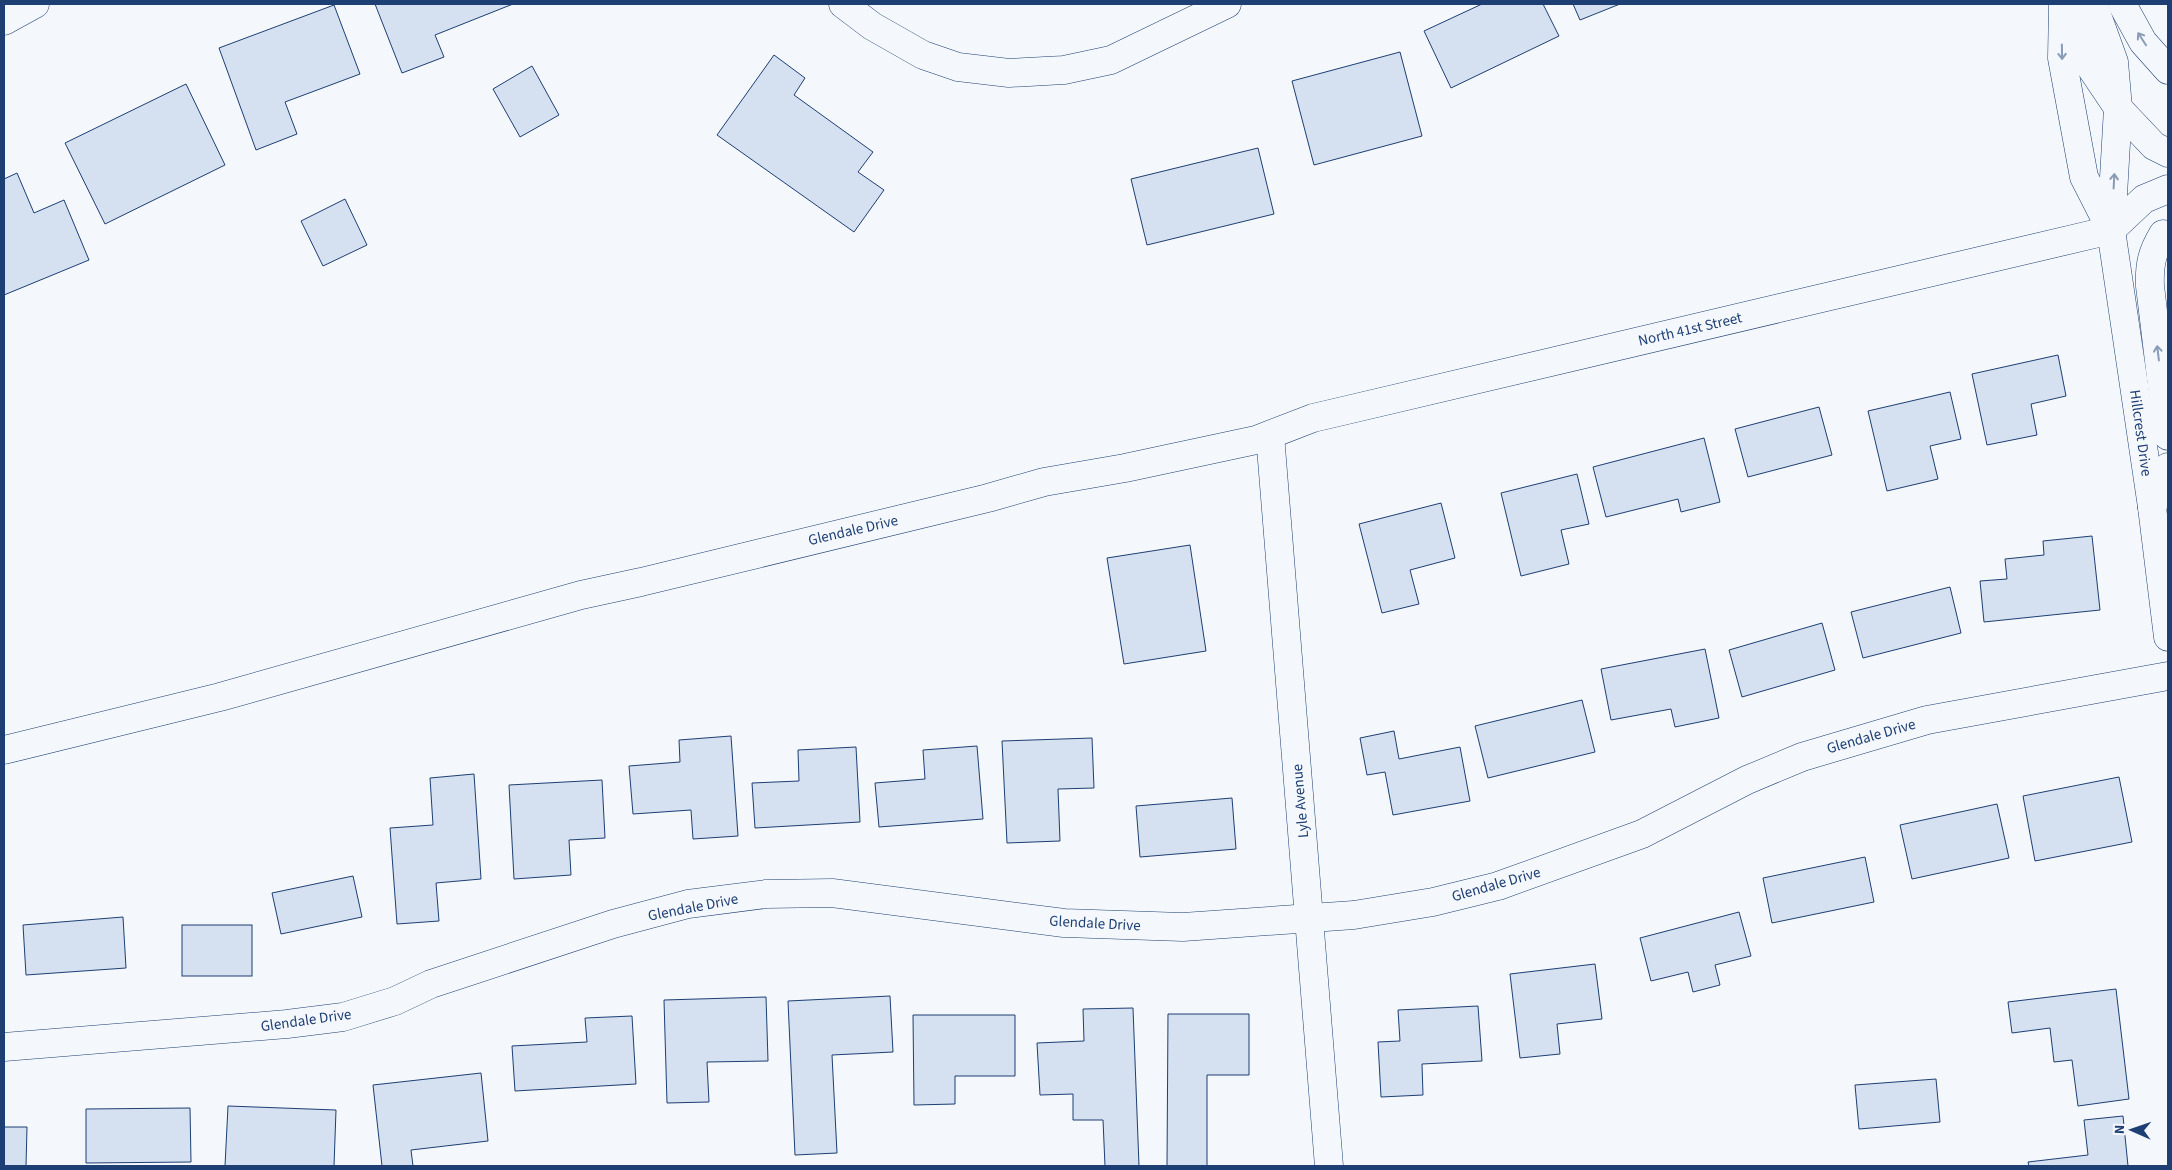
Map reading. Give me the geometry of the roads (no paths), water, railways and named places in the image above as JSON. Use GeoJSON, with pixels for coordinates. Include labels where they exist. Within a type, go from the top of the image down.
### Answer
{"type":"FeatureCollection","features":[{"type":"Feature","properties":{"kind":"street"},"geometry":{"type":"LineString","coordinates":[[4,20],[35,4]]}},
{"type":"Feature","properties":{"kind":"street"},"geometry":{"type":"LineString","coordinates":[[843,4],[872,26],[923,55],[958,66],[1009,73],[1064,70],[1111,60],[1227,4]]}},
{"type":"Feature","properties":{"kind":"street","name":"Hillcrest Drive"},"geometry":{"type":"LineString","coordinates":[[2063,4],[2062,58],[2084,177],[2111,230]]}},
{"type":"Feature","properties":{"kind":"street"},"geometry":{"type":"LineString","coordinates":[[2072,4],[2089,65],[2118,108],[2154,146],[2168,153]]}},
{"type":"Feature","properties":{"kind":"street","name":"Hillcrest Drive"},"geometry":{"type":"LineString","coordinates":[[2093,4],[2114,62],[2118,108],[2111,230],[2152,507],[2168,637]]}},
{"type":"Feature","properties":{"kind":"street"},"geometry":{"type":"LineString","coordinates":[[2122,4],[2143,42],[2168,70]]}},
{"type":"Feature","properties":{"kind":"street","name":"North 41st Street"},"geometry":{"type":"LineString","coordinates":[[2111,230],[2144,199],[2168,189]]}},
{"type":"Feature","properties":{"kind":"street","name":"North 41st Street"},"geometry":{"type":"LineString","coordinates":[[1270,435],[1313,418],[2111,230],[2166,234]]}},
{"type":"Feature","properties":{"kind":"street"},"geometry":{"type":"LineString","coordinates":[[2166,234],[2154,249],[2150,266],[2150,286],[2168,436]]}},
{"type":"Feature","properties":{"kind":"street","name":"Glendale Drive"},"geometry":{"type":"LineString","coordinates":[[4,750],[220,696],[581,595],[988,498],[1044,482],[1219,448],[1270,435]]}},
{"type":"Feature","properties":{"kind":"street","name":"Lyle Avenue"},"geometry":{"type":"LineString","coordinates":[[1270,435],[1329,1166]]}},
{"type":"Feature","properties":{"kind":"street"},"geometry":{"type":"LineString","coordinates":[[2152,507],[2166,477],[2168,468]]}},
{"type":"Feature","properties":{"kind":"street","name":"Glendale Drive"},"geometry":{"type":"LineString","coordinates":[[4,1047],[287,1024],[343,1017],[395,1001],[431,984],[613,924],[688,904],[766,894],[832,893],[1064,923],[1183,927],[1362,914],[1433,902],[1498,886],[1642,834],[1747,780],[1802,757],[1928,720],[2168,676]]}}]}
